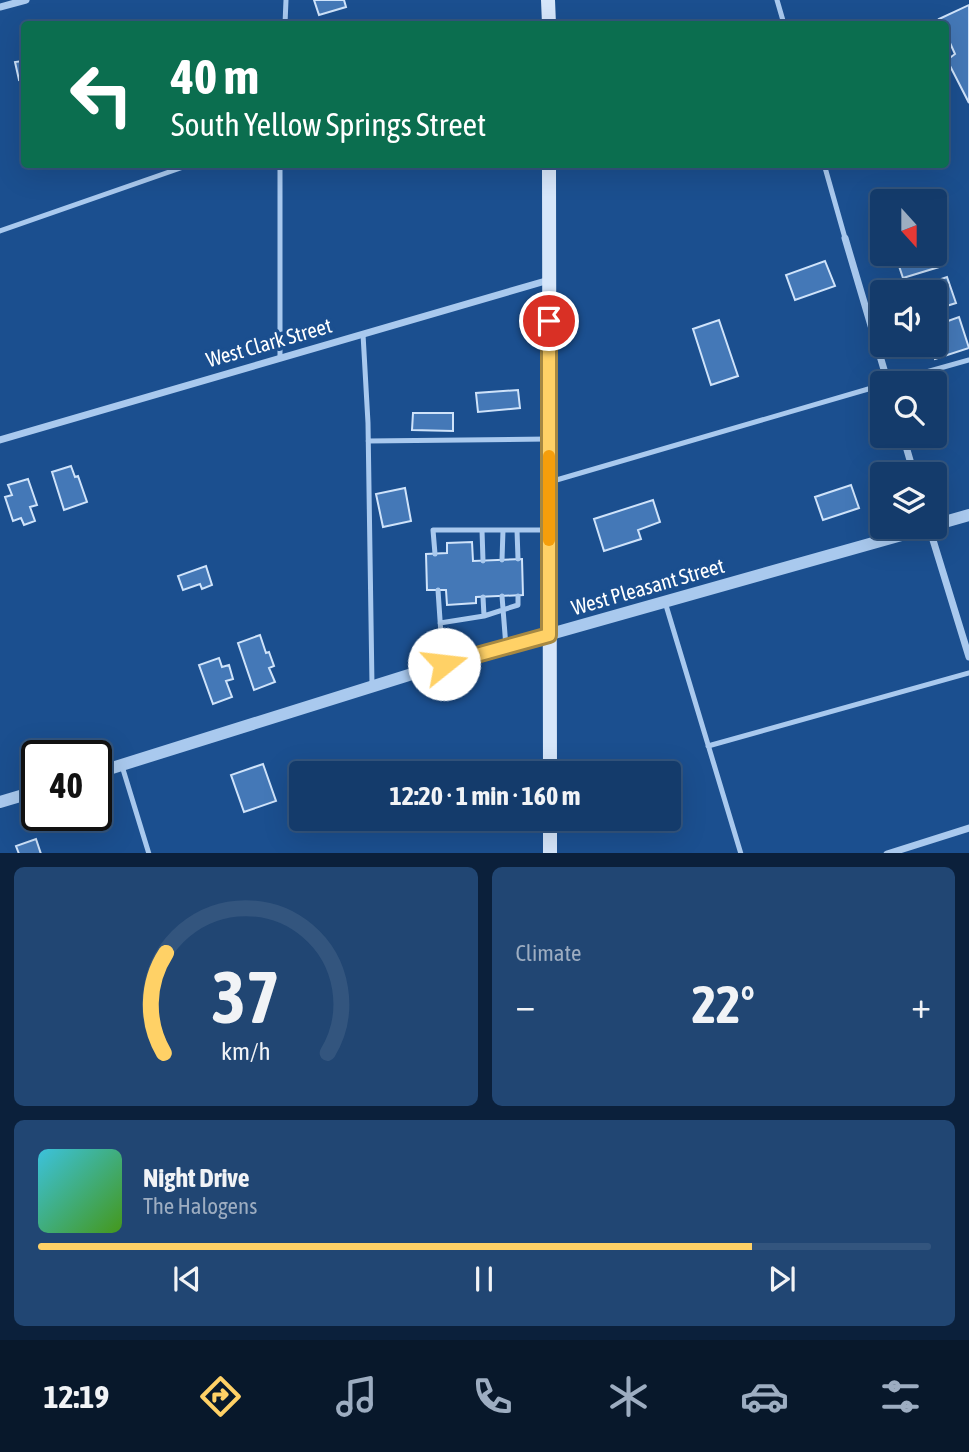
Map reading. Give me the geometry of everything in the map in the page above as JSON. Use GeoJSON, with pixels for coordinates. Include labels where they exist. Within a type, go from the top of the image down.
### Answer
{"type":"FeatureCollection","features":[{"type":"Feature","properties":{"kind":"main road"},"geometry":{"type":"LineString","coordinates":[[548,0],[548,21]]}},
{"type":"Feature","properties":{"kind":"main road"},"geometry":{"type":"LineString","coordinates":[[549,168],[550,761]]}},
{"type":"Feature","properties":{"kind":"main road"},"geometry":{"type":"LineString","coordinates":[[550,831],[550,853]]}},
{"type":"Feature","properties":{"kind":"street"},"geometry":{"type":"LineString","coordinates":[[0,7],[26,0]]}},
{"type":"Feature","properties":{"kind":"street"},"geometry":{"type":"LineString","coordinates":[[845,238],[882,371]]}},
{"type":"Feature","properties":{"kind":"street","name":"West Clark Street"},"geometry":{"type":"LineString","coordinates":[[0,440],[549,280]]}},
{"type":"Feature","properties":{"kind":"street","name":"West Pleasant Street"},"geometry":{"type":"LineString","coordinates":[[947,521],[969,515]]}},
{"type":"Feature","properties":{"kind":"street","name":"West Pleasant Street"},"geometry":{"type":"LineString","coordinates":[[112,768],[444,664],[886,539]]}},
{"type":"Feature","properties":{"kind":"street"},"geometry":{"type":"LineString","coordinates":[[935,539],[969,657]]}},
{"type":"Feature","properties":{"kind":"street"},"geometry":{"type":"LineString","coordinates":[[0,802],[21,796]]}},
{"type":"Feature","properties":{"kind":"street"},"geometry":{"type":"LineString","coordinates":[[887,853],[969,828]]}},
{"type":"Feature","properties":{"kind":"lane"},"geometry":{"type":"LineString","coordinates":[[285,21],[286,0]]}},
{"type":"Feature","properties":{"kind":"lane"},"geometry":{"type":"LineString","coordinates":[[777,0],[783,21]]}},
{"type":"Feature","properties":{"kind":"lane"},"geometry":{"type":"LineString","coordinates":[[0,231],[181,168]]}},
{"type":"Feature","properties":{"kind":"lane"},"geometry":{"type":"LineString","coordinates":[[280,358],[281,168]]}},
{"type":"Feature","properties":{"kind":"lane"},"geometry":{"type":"LineString","coordinates":[[825,168],[845,238]]}},
{"type":"Feature","properties":{"kind":"lane"},"geometry":{"type":"LineString","coordinates":[[363,334],[368,441],[372,688]]}},
{"type":"Feature","properties":{"kind":"lane"},"geometry":{"type":"LineString","coordinates":[[931,371],[969,360]]}},
{"type":"Feature","properties":{"kind":"lane"},"geometry":{"type":"LineString","coordinates":[[549,482],[870,389]]}},
{"type":"Feature","properties":{"kind":"lane"},"geometry":{"type":"LineString","coordinates":[[368,441],[548,439]]}},
{"type":"Feature","properties":{"kind":"lane"},"geometry":{"type":"LineString","coordinates":[[435,554],[433,530],[549,530]]}},
{"type":"Feature","properties":{"kind":"lane"},"geometry":{"type":"LineString","coordinates":[[482,530],[483,561]]}},
{"type":"Feature","properties":{"kind":"lane"},"geometry":{"type":"LineString","coordinates":[[502,560],[503,530]]}},
{"type":"Feature","properties":{"kind":"lane"},"geometry":{"type":"LineString","coordinates":[[517,530],[518,559]]}},
{"type":"Feature","properties":{"kind":"lane"},"geometry":{"type":"LineString","coordinates":[[438,590],[444,664]]}},
{"type":"Feature","properties":{"kind":"lane"},"geometry":{"type":"LineString","coordinates":[[502,596],[506,647]]}},
{"type":"Feature","properties":{"kind":"lane"},"geometry":{"type":"LineString","coordinates":[[440,622],[502,612],[518,605],[518,596]]}},
{"type":"Feature","properties":{"kind":"lane"},"geometry":{"type":"LineString","coordinates":[[483,597],[484,616]]}},
{"type":"Feature","properties":{"kind":"lane"},"geometry":{"type":"LineString","coordinates":[[665,602],[741,853]]}},
{"type":"Feature","properties":{"kind":"lane"},"geometry":{"type":"LineString","coordinates":[[708,746],[969,673]]}},
{"type":"Feature","properties":{"kind":"lane"},"geometry":{"type":"LineString","coordinates":[[121,765],[149,853]]}},
{"type":"Feature","properties":{"kind":"building"},"geometry":{"type":"Polygon","coordinates":[[[314,0],[344,0],[346,7],[319,15],[314,0]]]}},
{"type":"Feature","properties":{"kind":"building"},"geometry":{"type":"Polygon","coordinates":[[[969,5],[969,103],[949,64],[949,58],[955,54],[949,41],[949,21],[939,19],[969,5]]]}},
{"type":"Feature","properties":{"kind":"building"},"geometry":{"type":"Polygon","coordinates":[[[21,61],[19,80],[15,62],[21,61]]]}},
{"type":"Feature","properties":{"kind":"building"},"geometry":{"type":"Polygon","coordinates":[[[825,261],[835,286],[795,300],[786,275],[825,261]]]}},
{"type":"Feature","properties":{"kind":"building"},"geometry":{"type":"Polygon","coordinates":[[[899,266],[939,267],[903,278],[899,266]]]}},
{"type":"Feature","properties":{"kind":"building"},"geometry":{"type":"Polygon","coordinates":[[[947,277],[956,303],[947,306],[947,280],[938,280],[947,277]]]}},
{"type":"Feature","properties":{"kind":"building"},"geometry":{"type":"Polygon","coordinates":[[[959,317],[969,348],[947,355],[947,321],[959,317]]]}},
{"type":"Feature","properties":{"kind":"building"},"geometry":{"type":"Polygon","coordinates":[[[719,320],[738,376],[711,385],[693,329],[719,320]]]}},
{"type":"Feature","properties":{"kind":"building"},"geometry":{"type":"Polygon","coordinates":[[[518,390],[520,408],[478,412],[476,393],[518,390]]]}},
{"type":"Feature","properties":{"kind":"building"},"geometry":{"type":"Polygon","coordinates":[[[413,413],[453,413],[453,431],[412,430],[413,413]]]}},
{"type":"Feature","properties":{"kind":"building"},"geometry":{"type":"Polygon","coordinates":[[[71,466],[75,477],[78,476],[87,502],[64,510],[52,472],[71,466]]]}},
{"type":"Feature","properties":{"kind":"building"},"geometry":{"type":"Polygon","coordinates":[[[28,479],[37,505],[30,507],[35,521],[24,525],[21,518],[13,521],[5,497],[12,495],[8,485],[28,479]]]}},
{"type":"Feature","properties":{"kind":"building"},"geometry":{"type":"Polygon","coordinates":[[[851,485],[859,508],[823,520],[815,497],[851,485]]]}},
{"type":"Feature","properties":{"kind":"building"},"geometry":{"type":"Polygon","coordinates":[[[405,488],[411,521],[383,527],[376,494],[405,488]]]}},
{"type":"Feature","properties":{"kind":"building"},"geometry":{"type":"Polygon","coordinates":[[[653,500],[660,522],[638,530],[641,539],[604,551],[594,519],[653,500]]]}},
{"type":"Feature","properties":{"kind":"building"},"geometry":{"type":"Polygon","coordinates":[[[472,542],[473,561],[522,559],[523,595],[476,597],[476,603],[447,605],[446,590],[427,590],[426,554],[447,553],[447,543],[472,542]]]}},
{"type":"Feature","properties":{"kind":"building"},"geometry":{"type":"Polygon","coordinates":[[[206,566],[212,585],[202,589],[200,584],[183,590],[178,576],[206,566]]]}},
{"type":"Feature","properties":{"kind":"building"},"geometry":{"type":"Polygon","coordinates":[[[260,635],[274,666],[269,668],[275,682],[254,690],[238,643],[260,635]]]}},
{"type":"Feature","properties":{"kind":"building"},"geometry":{"type":"Polygon","coordinates":[[[219,658],[222,667],[229,665],[233,679],[226,681],[232,697],[213,704],[199,665],[219,658]]]}},
{"type":"Feature","properties":{"kind":"building"},"geometry":{"type":"Polygon","coordinates":[[[263,764],[276,801],[244,812],[231,775],[263,764]]]}},
{"type":"Feature","properties":{"kind":"building"},"geometry":{"type":"Polygon","coordinates":[[[36,839],[41,853],[19,853],[16,846],[36,839]]]}},
{"type":"Feature","properties":{"kind":"slow traffic"},"geometry":{"type":"LineString","coordinates":[[549,456],[549,540]]}},
{"type":"Feature","properties":{"kind":"route"},"geometry":{"type":"LineString","coordinates":[[444,664],[549,635],[549,321]]}}]}
